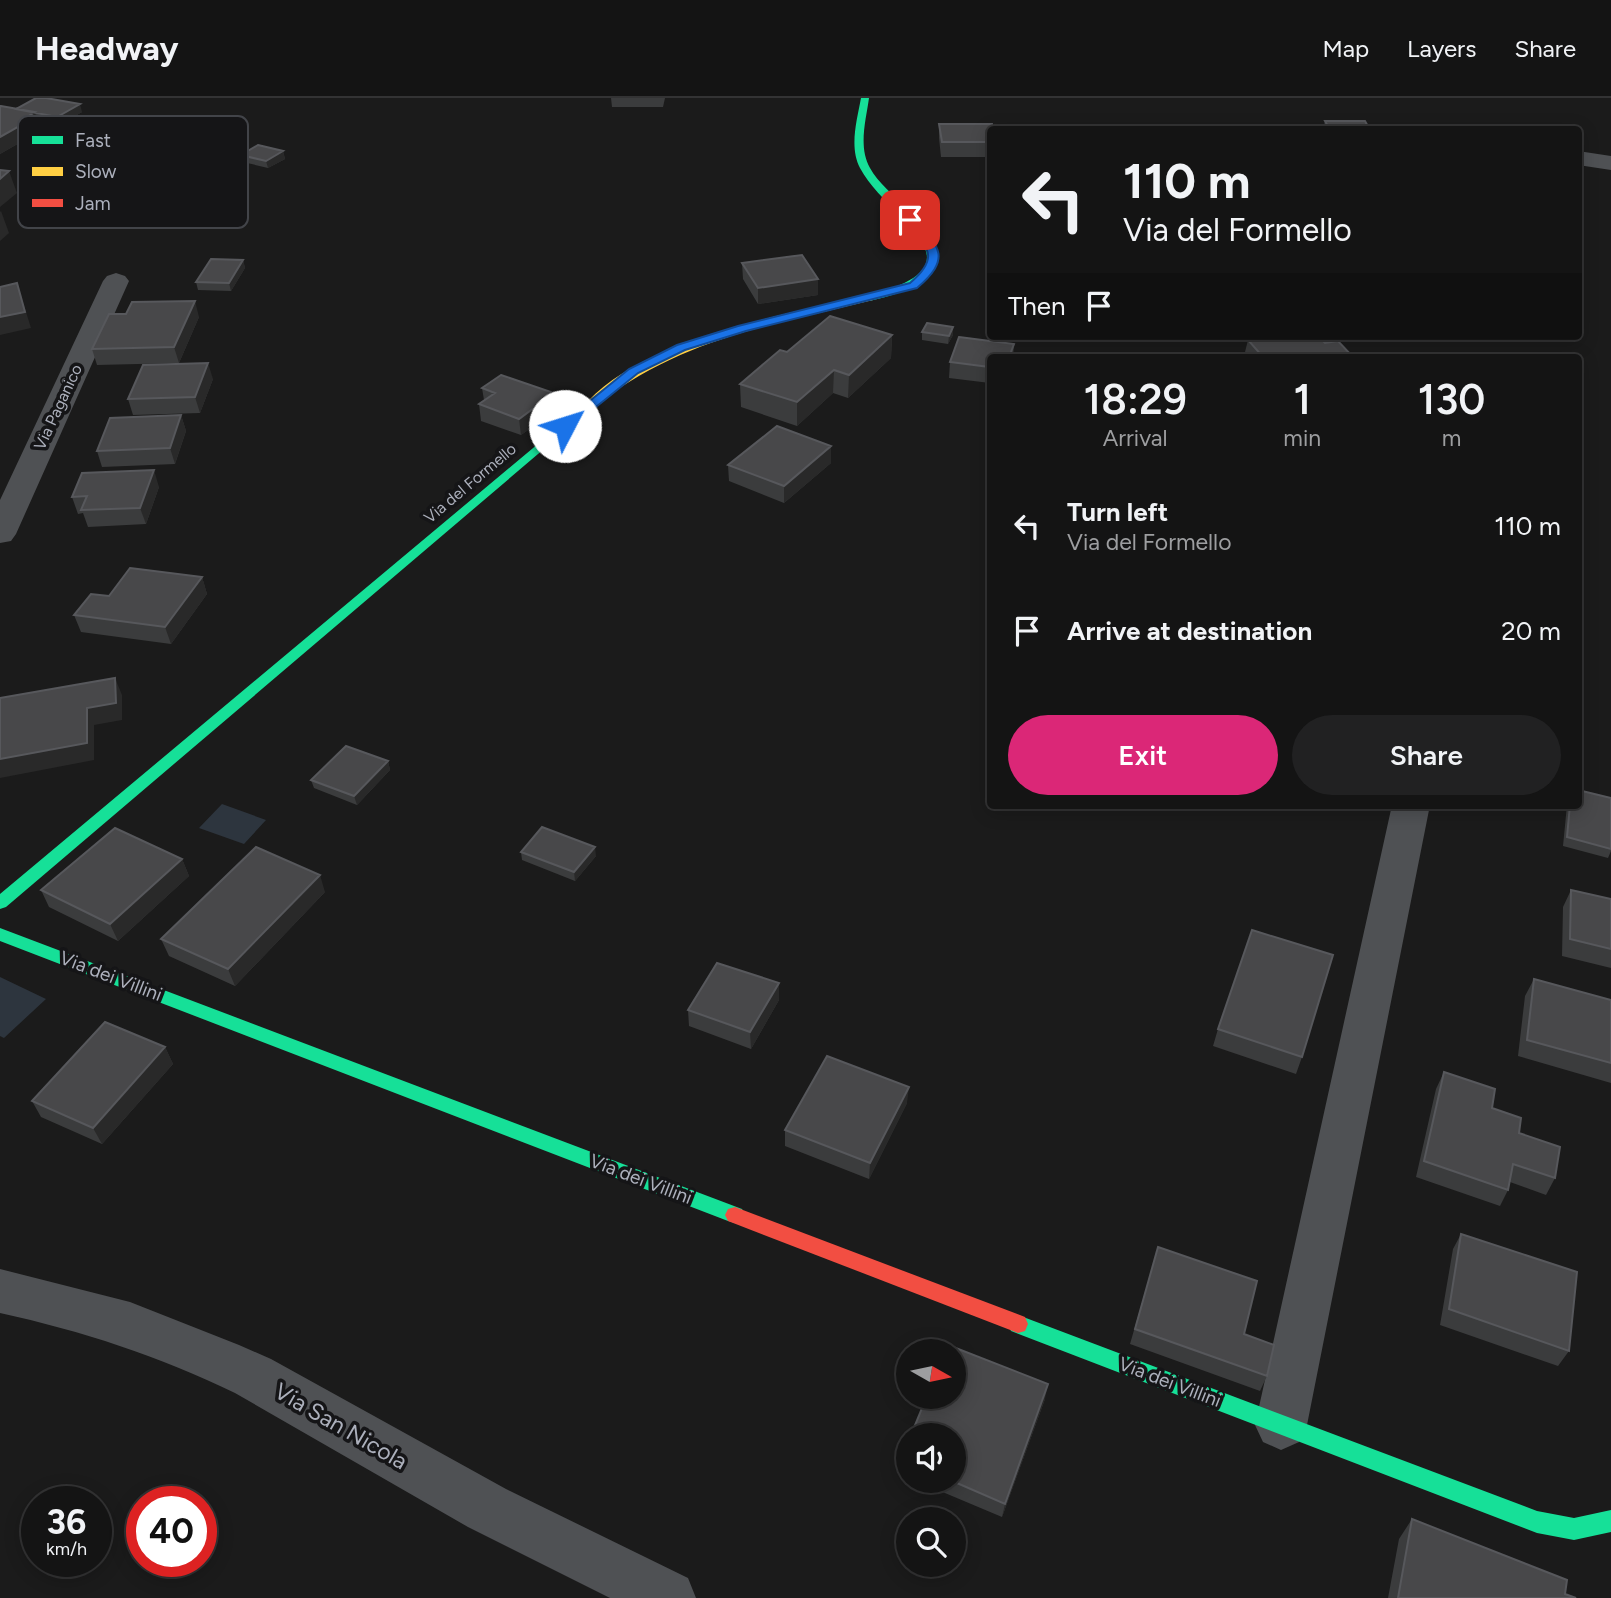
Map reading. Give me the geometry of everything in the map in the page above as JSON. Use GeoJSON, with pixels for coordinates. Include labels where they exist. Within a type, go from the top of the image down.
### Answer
{"type":"FeatureCollection","features":[{"type":"Feature","properties":{"kind":"street","name":"Via del Formello"},"geometry":{"type":"LineString","coordinates":[[0,903],[607,390],[634,371],[661,356],[700,341],[905,289],[927,276],[934,259],[929,242],[876,185],[863,164],[860,141],[865,98]]}},
{"type":"Feature","properties":{"kind":"street"},"geometry":{"type":"LineString","coordinates":[[1582,159],[1611,163]]}},
{"type":"Feature","properties":{"kind":"street","name":"Via Paganico"},"geometry":{"type":"LineString","coordinates":[[0,534],[116,281]]}},
{"type":"Feature","properties":{"kind":"street"},"geometry":{"type":"LineString","coordinates":[[1281,1424],[1410,809]]}},
{"type":"Feature","properties":{"kind":"street","name":"Via dei Villini"},"geometry":{"type":"LineString","coordinates":[[0,934],[1553,1527],[1593,1529],[1611,1521]]}},
{"type":"Feature","properties":{"kind":"street","name":"Via San Nicola"},"geometry":{"type":"LineString","coordinates":[[0,1291],[107,1316],[214,1357],[487,1508],[668,1598]]}},
{"type":"Feature","properties":{"kind":"shaded area"},"geometry":{"type":"Polygon","coordinates":[[[222,804],[266,820],[244,844],[199,828],[222,804]]]}},
{"type":"Feature","properties":{"kind":"shaded area"},"geometry":{"type":"Polygon","coordinates":[[[0,977],[46,999],[4,1038],[0,1036],[0,977]]]}},
{"type":"Feature","properties":{"kind":"building"},"geometry":{"type":"Polygon","coordinates":[[[36,98],[80,104],[59,116],[16,109],[36,98]]]}},
{"type":"Feature","properties":{"kind":"building"},"geometry":{"type":"Polygon","coordinates":[[[0,106],[35,112],[29,116],[18,116],[18,127],[0,137],[0,106]]]}},
{"type":"Feature","properties":{"kind":"building"},"geometry":{"type":"Polygon","coordinates":[[[1325,121],[1365,121],[1368,126],[1328,126],[1325,121]]]}},
{"type":"Feature","properties":{"kind":"building"},"geometry":{"type":"Polygon","coordinates":[[[939,124],[992,124],[987,126],[987,142],[942,142],[939,124]]]}},
{"type":"Feature","properties":{"kind":"building"},"geometry":{"type":"Polygon","coordinates":[[[258,145],[283,151],[266,161],[248,157],[248,151],[258,145]]]}},
{"type":"Feature","properties":{"kind":"building"},"geometry":{"type":"Polygon","coordinates":[[[0,170],[9,171],[0,179],[0,170]]]}},
{"type":"Feature","properties":{"kind":"building"},"geometry":{"type":"Polygon","coordinates":[[[802,255],[818,279],[758,288],[742,263],[802,255]]]}},
{"type":"Feature","properties":{"kind":"building"},"geometry":{"type":"Polygon","coordinates":[[[211,259],[243,260],[229,283],[196,282],[211,259]]]}},
{"type":"Feature","properties":{"kind":"building"},"geometry":{"type":"Polygon","coordinates":[[[17,283],[25,312],[0,317],[0,287],[17,283]]]}},
{"type":"Feature","properties":{"kind":"building"},"geometry":{"type":"Polygon","coordinates":[[[195,301],[174,347],[92,349],[109,314],[126,314],[132,302],[195,301]]]}},
{"type":"Feature","properties":{"kind":"building"},"geometry":{"type":"Polygon","coordinates":[[[830,316],[892,335],[849,375],[834,370],[797,402],[740,384],[780,350],[787,352],[830,316]]]}},
{"type":"Feature","properties":{"kind":"building"},"geometry":{"type":"Polygon","coordinates":[[[927,323],[953,327],[949,336],[922,332],[927,323]]]}},
{"type":"Feature","properties":{"kind":"building"},"geometry":{"type":"Polygon","coordinates":[[[959,337],[1014,344],[1010,354],[987,354],[987,367],[950,362],[959,337]]]}},
{"type":"Feature","properties":{"kind":"building"},"geometry":{"type":"Polygon","coordinates":[[[1248,340],[1322,340],[1325,343],[1338,341],[1350,354],[1260,354],[1248,340]]]}},
{"type":"Feature","properties":{"kind":"building"},"geometry":{"type":"Polygon","coordinates":[[[208,363],[195,397],[128,399],[143,365],[208,363]]]}},
{"type":"Feature","properties":{"kind":"building"},"geometry":{"type":"Polygon","coordinates":[[[501,375],[554,393],[519,419],[479,404],[495,393],[482,388],[501,375]]]}},
{"type":"Feature","properties":{"kind":"building"},"geometry":{"type":"Polygon","coordinates":[[[181,415],[170,448],[97,451],[110,418],[181,415]]]}},
{"type":"Feature","properties":{"kind":"building"},"geometry":{"type":"Polygon","coordinates":[[[777,426],[831,446],[784,486],[728,465],[777,426]]]}},
{"type":"Feature","properties":{"kind":"building"},"geometry":{"type":"Polygon","coordinates":[[[154,470],[140,508],[81,510],[87,496],[72,497],[82,473],[154,470]]]}},
{"type":"Feature","properties":{"kind":"building"},"geometry":{"type":"Polygon","coordinates":[[[130,568],[202,577],[165,627],[74,615],[91,594],[109,596],[130,568]]]}},
{"type":"Feature","properties":{"kind":"building"},"geometry":{"type":"Polygon","coordinates":[[[115,678],[116,703],[87,708],[87,743],[0,759],[0,698],[115,678]]]}},
{"type":"Feature","properties":{"kind":"building"},"geometry":{"type":"Polygon","coordinates":[[[346,746],[388,761],[354,796],[311,780],[346,746]]]}},
{"type":"Feature","properties":{"kind":"building"},"geometry":{"type":"Polygon","coordinates":[[[1582,791],[1611,798],[1611,849],[1567,837],[1570,809],[1582,809],[1582,791]]]}},
{"type":"Feature","properties":{"kind":"building"},"geometry":{"type":"Polygon","coordinates":[[[542,827],[595,847],[574,872],[521,852],[542,827]]]}},
{"type":"Feature","properties":{"kind":"building"},"geometry":{"type":"Polygon","coordinates":[[[115,828],[182,859],[110,924],[41,890],[115,828]]]}},
{"type":"Feature","properties":{"kind":"building"},"geometry":{"type":"Polygon","coordinates":[[[256,847],[320,875],[228,969],[161,939],[256,847]]]}},
{"type":"Feature","properties":{"kind":"building"},"geometry":{"type":"Polygon","coordinates":[[[1571,890],[1611,899],[1611,949],[1570,939],[1571,890]]]}},
{"type":"Feature","properties":{"kind":"building"},"geometry":{"type":"Polygon","coordinates":[[[1252,930],[1333,955],[1302,1057],[1218,1029],[1252,930]]]}},
{"type":"Feature","properties":{"kind":"building"},"geometry":{"type":"Polygon","coordinates":[[[717,963],[779,983],[750,1032],[688,1010],[717,963]]]}},
{"type":"Feature","properties":{"kind":"building"},"geometry":{"type":"Polygon","coordinates":[[[1534,979],[1611,1000],[1611,1063],[1527,1040],[1534,979]]]}},
{"type":"Feature","properties":{"kind":"building"},"geometry":{"type":"Polygon","coordinates":[[[105,1022],[165,1047],[93,1128],[32,1101],[105,1022]]]}},
{"type":"Feature","properties":{"kind":"building"},"geometry":{"type":"Polygon","coordinates":[[[827,1056],[909,1087],[870,1163],[785,1130],[827,1056]]]}},
{"type":"Feature","properties":{"kind":"building"},"geometry":{"type":"Polygon","coordinates":[[[1444,1072],[1495,1089],[1492,1108],[1521,1118],[1519,1133],[1560,1147],[1555,1178],[1513,1164],[1508,1190],[1424,1161],[1444,1072]]]}},
{"type":"Feature","properties":{"kind":"building"},"geometry":{"type":"Polygon","coordinates":[[[1461,1234],[1577,1272],[1569,1351],[1449,1309],[1461,1234]]]}},
{"type":"Feature","properties":{"kind":"building"},"geometry":{"type":"Polygon","coordinates":[[[1158,1247],[1257,1281],[1244,1334],[1274,1345],[1267,1376],[1135,1329],[1158,1247]]]}},
{"type":"Feature","properties":{"kind":"building"},"geometry":{"type":"Polygon","coordinates":[[[966,1352],[1048,1384],[1005,1504],[966,1487],[966,1423],[916,1423],[922,1409],[966,1409],[966,1352]]]}},
{"type":"Feature","properties":{"kind":"building"},"geometry":{"type":"Polygon","coordinates":[[[1412,1519],[1567,1580],[1565,1594],[1576,1598],[1398,1598],[1412,1519]]]}},
{"type":"Feature","properties":{"kind":"traffic: fast"},"geometry":{"type":"LineString","coordinates":[[865,98],[859,142],[865,168],[919,229],[929,245],[932,261],[925,275],[906,288],[869,298]]}},
{"type":"Feature","properties":{"kind":"traffic: fast"},"geometry":{"type":"LineString","coordinates":[[0,903],[594,401]]}},
{"type":"Feature","properties":{"kind":"traffic: fast"},"geometry":{"type":"LineString","coordinates":[[0,934],[735,1215]]}},
{"type":"Feature","properties":{"kind":"traffic: fast"},"geometry":{"type":"LineString","coordinates":[[1018,1324],[1537,1522],[1574,1529],[1611,1521]]}},
{"type":"Feature","properties":{"kind":"traffic: slow"},"geometry":{"type":"LineString","coordinates":[[594,401],[656,360],[690,345],[760,323],[869,298]]}},
{"type":"Feature","properties":{"kind":"traffic: jam"},"geometry":{"type":"LineString","coordinates":[[735,1215],[1018,1324]]}},
{"type":"Feature","properties":{"kind":"route"},"geometry":{"type":"LineString","coordinates":[[565,426],[607,390],[661,356],[742,328],[905,289],[921,281],[931,271],[933,247],[910,220]]}}]}
